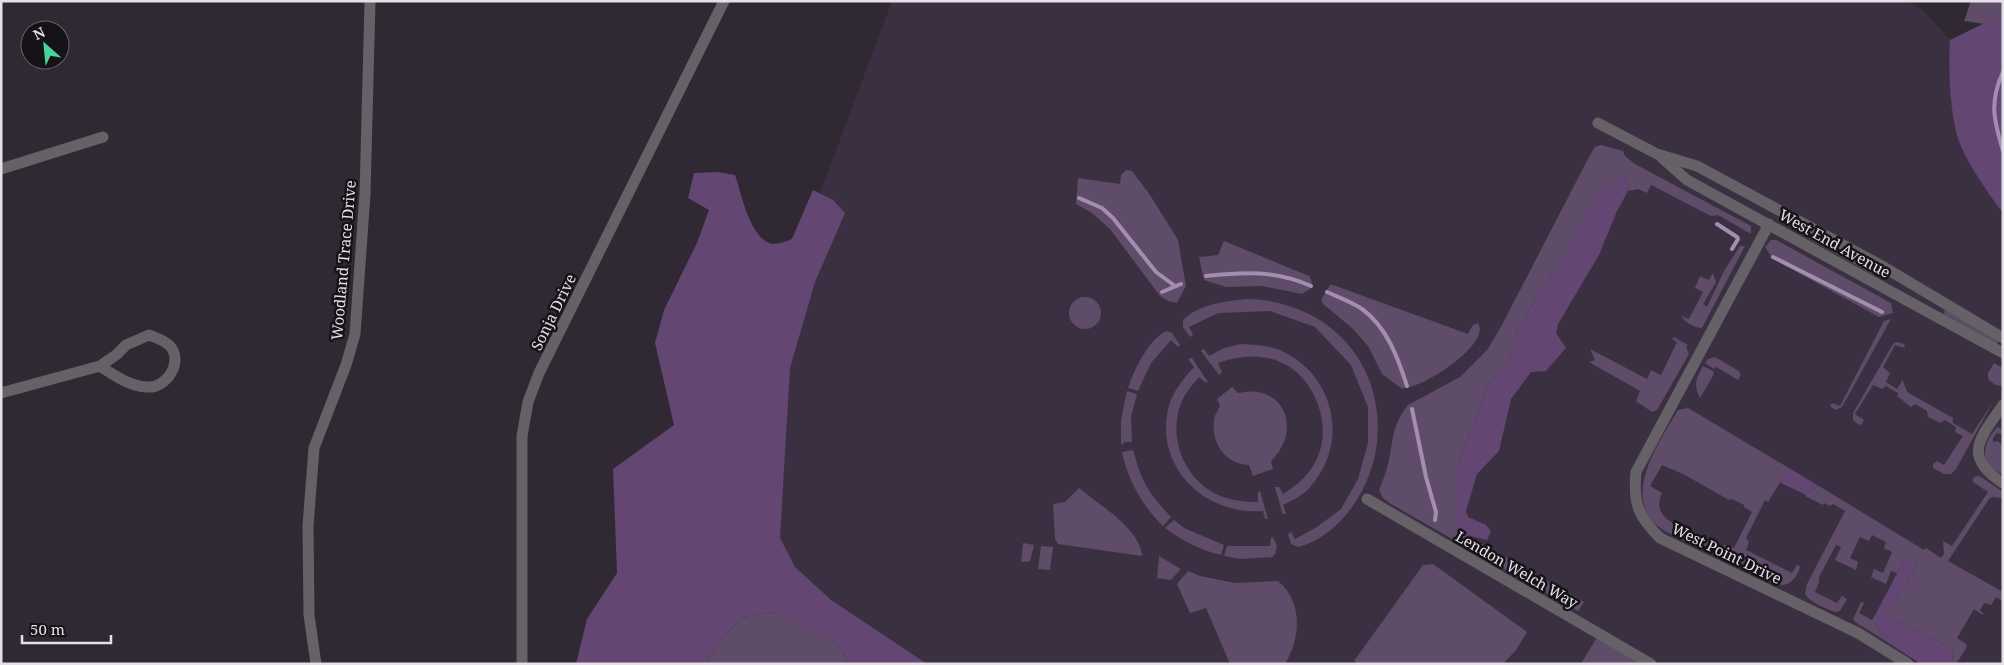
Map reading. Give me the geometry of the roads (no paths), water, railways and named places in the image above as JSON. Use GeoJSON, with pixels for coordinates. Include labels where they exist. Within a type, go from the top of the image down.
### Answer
{"type":"FeatureCollection","features":[{"type":"Feature","properties":{"kind":"street","name":"Woodland Trace Drive"},"geometry":{"type":"LineString","coordinates":[[316,664],[309,615],[308,526],[314,448],[346,365],[355,334],[365,194],[370,1]]}},
{"type":"Feature","properties":{"kind":"street","name":"Sonja Drive"},"geometry":{"type":"LineString","coordinates":[[522,664],[522,436],[528,402],[540,373],[724,1]]}},
{"type":"Feature","properties":{"kind":"street","name":"West End Avenue"},"geometry":{"type":"LineString","coordinates":[[1598,122],[1657,154],[1697,166],[1882,266],[2003,338]]}},
{"type":"Feature","properties":{"kind":"street"},"geometry":{"type":"LineString","coordinates":[[1,170],[103,137]]}},
{"type":"Feature","properties":{"kind":"street","name":"West End Avenue"},"geometry":{"type":"LineString","coordinates":[[1657,154],[1687,180],[2003,353]]}},
{"type":"Feature","properties":{"kind":"street","name":"West Point Drive"},"geometry":{"type":"LineString","coordinates":[[1768,224],[1636,472],[1634,488],[1636,502],[1643,520],[1660,538],[1858,633],[1908,664]]}},
{"type":"Feature","properties":{"kind":"street"},"geometry":{"type":"LineString","coordinates":[[1,393],[100,366],[126,345],[149,335],[162,339],[172,348],[175,362],[171,374],[163,384],[148,388],[127,383],[100,366]]}},
{"type":"Feature","properties":{"kind":"street"},"geometry":{"type":"LineString","coordinates":[[2003,405],[1980,440],[1978,452],[1980,461],[1986,470],[2003,483]]}},
{"type":"Feature","properties":{"kind":"street","name":"Lendon Welch Way"},"geometry":{"type":"LineString","coordinates":[[1367,499],[1651,664]]}},
{"type":"Feature","properties":{"kind":"waterway"},"geometry":{"type":"LineString","coordinates":[[2003,72],[1994,102],[1995,121],[2003,151]]}},
{"type":"Feature","properties":{"kind":"waterway"},"geometry":{"type":"LineString","coordinates":[[1079,198],[1102,208],[1113,218],[1156,272],[1175,286]]}},
{"type":"Feature","properties":{"kind":"waterway"},"geometry":{"type":"LineString","coordinates":[[1717,224],[1737,237],[1738,239],[1732,249]]}},
{"type":"Feature","properties":{"kind":"waterway"},"geometry":{"type":"LineString","coordinates":[[1773,257],[1882,312]]}},
{"type":"Feature","properties":{"kind":"waterway"},"geometry":{"type":"LineString","coordinates":[[1206,276],[1233,274],[1272,275],[1285,277],[1311,286]]}},
{"type":"Feature","properties":{"kind":"waterway"},"geometry":{"type":"LineString","coordinates":[[1162,292],[1181,284]]}},
{"type":"Feature","properties":{"kind":"waterway"},"geometry":{"type":"LineString","coordinates":[[1327,292],[1358,306],[1371,316],[1385,334],[1400,365],[1407,386]]}},
{"type":"Feature","properties":{"kind":"waterway"},"geometry":{"type":"LineString","coordinates":[[1412,409],[1426,477],[1436,512],[1435,520]]}}]}
